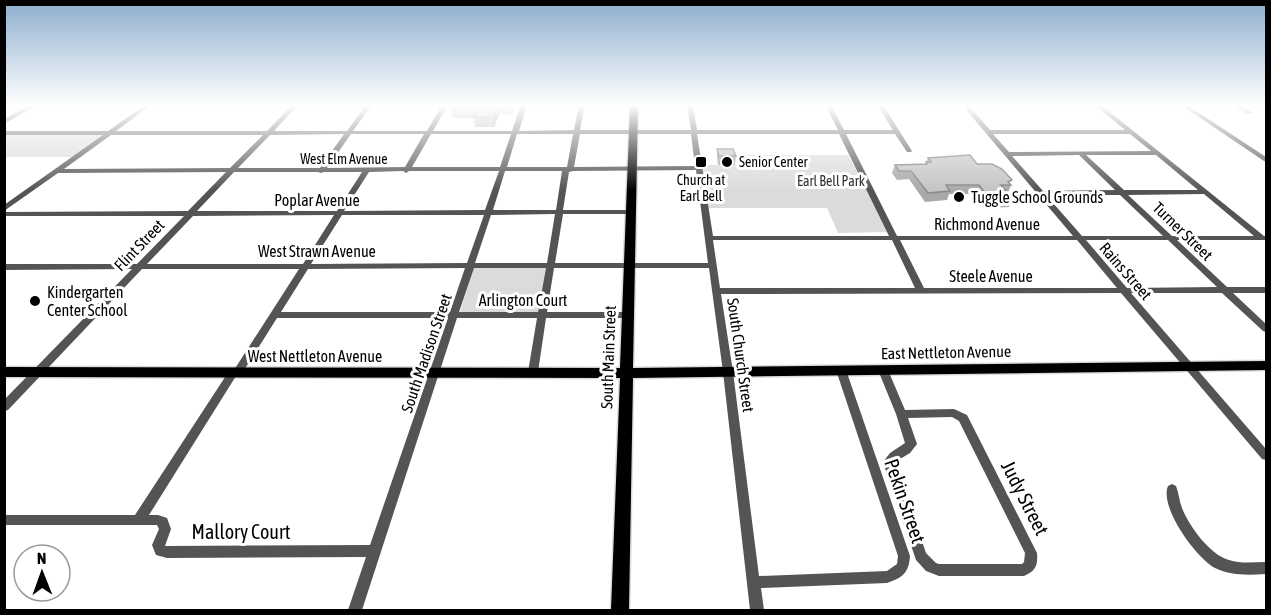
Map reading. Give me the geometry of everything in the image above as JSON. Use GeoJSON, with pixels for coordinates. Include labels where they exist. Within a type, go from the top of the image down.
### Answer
{"type":"FeatureCollection","features":[{"type":"Feature","properties":{"kind":"main road","name":"South Main Street"},"geometry":{"type":"LineString","coordinates":[[620,610],[633,134]]}},
{"type":"Feature","properties":{"kind":"main road","name":"East Nettleton Avenue"},"geometry":{"type":"LineString","coordinates":[[626,373],[1266,366]]}},
{"type":"Feature","properties":{"kind":"main road","name":"West Nettleton Avenue"},"geometry":{"type":"LineString","coordinates":[[4,372],[626,373]]}},
{"type":"Feature","properties":{"kind":"street"},"geometry":{"type":"LineString","coordinates":[[4,209],[108,134]]}},
{"type":"Feature","properties":{"kind":"street","name":"Flint Street"},"geometry":{"type":"LineString","coordinates":[[4,407],[267,134]]}},
{"type":"Feature","properties":{"kind":"street"},"geometry":{"type":"LineString","coordinates":[[321,171],[347,134]]}},
{"type":"Feature","properties":{"kind":"street"},"geometry":{"type":"LineString","coordinates":[[406,171],[429,134]]}},
{"type":"Feature","properties":{"kind":"street","name":"South Madison Street"},"geometry":{"type":"LineString","coordinates":[[356,610],[515,134]]}},
{"type":"Feature","properties":{"kind":"street"},"geometry":{"type":"LineString","coordinates":[[533,372],[559,213],[577,134]]}},
{"type":"Feature","properties":{"kind":"street","name":"South Church Street"},"geometry":{"type":"LineString","coordinates":[[692,134],[728,372],[757,610]]}},
{"type":"Feature","properties":{"kind":"street"},"geometry":{"type":"LineString","coordinates":[[843,134],[921,291]]}},
{"type":"Feature","properties":{"kind":"street"},"geometry":{"type":"LineString","coordinates":[[897,134],[909,151]]}},
{"type":"Feature","properties":{"kind":"street","name":"Rains Street"},"geometry":{"type":"LineString","coordinates":[[990,134],[1266,456]]}},
{"type":"Feature","properties":{"kind":"street"},"geometry":{"type":"LineString","coordinates":[[1133,134],[1265,239]]}},
{"type":"Feature","properties":{"kind":"street"},"geometry":{"type":"LineString","coordinates":[[1227,134],[1266,160]]}},
{"type":"Feature","properties":{"kind":"street","name":"Turner Street"},"geometry":{"type":"LineString","coordinates":[[1080,153],[1266,329]]}},
{"type":"Feature","properties":{"kind":"street"},"geometry":{"type":"LineString","coordinates":[[1008,154],[1157,153]]}},
{"type":"Feature","properties":{"kind":"street","name":"West Elm Avenue"},"geometry":{"type":"LineString","coordinates":[[56,171],[698,168]]}},
{"type":"Feature","properties":{"kind":"street"},"geometry":{"type":"LineString","coordinates":[[4,520],[140,518],[366,171]]}},
{"type":"Feature","properties":{"kind":"street"},"geometry":{"type":"LineString","coordinates":[[1041,193],[1205,192]]}},
{"type":"Feature","properties":{"kind":"street","name":"Poplar Avenue"},"geometry":{"type":"LineString","coordinates":[[4,214],[630,212]]}},
{"type":"Feature","properties":{"kind":"street","name":"Richmond Avenue"},"geometry":{"type":"LineString","coordinates":[[708,238],[1079,239],[1168,237],[1265,239]]}},
{"type":"Feature","properties":{"kind":"street","name":"West Strawn Avenue"},"geometry":{"type":"LineString","coordinates":[[4,267],[712,265]]}},
{"type":"Feature","properties":{"kind":"street","name":"Steele Avenue"},"geometry":{"type":"LineString","coordinates":[[716,291],[1266,290]]}},
{"type":"Feature","properties":{"kind":"street","name":"Arlington Court"},"geometry":{"type":"LineString","coordinates":[[274,315],[628,315]]}},
{"type":"Feature","properties":{"kind":"street","name":"Pekin Street"},"geometry":{"type":"LineString","coordinates":[[753,582],[888,576],[896,574],[904,565],[904,556],[841,370]]}},
{"type":"Feature","properties":{"kind":"street","name":"Judy Street"},"geometry":{"type":"LineString","coordinates":[[883,370],[911,444],[907,450],[895,454],[889,465],[925,562],[939,570],[1024,570],[1029,568],[1032,560],[1031,553],[963,418],[954,413],[901,414]]}},
{"type":"Feature","properties":{"kind":"street"},"geometry":{"type":"LineString","coordinates":[[1172,489],[1174,504],[1180,517],[1213,560],[1237,568],[1266,568]]}},
{"type":"Feature","properties":{"kind":"street","name":"Mallory Court"},"geometry":{"type":"LineString","coordinates":[[140,518],[163,522],[165,529],[158,544],[161,551],[167,552],[375,551]]}},
{"type":"Feature","properties":{"kind":"green space"},"geometry":{"type":"Polygon","coordinates":[[[5,134],[104,134],[73,157],[5,157],[5,134]]]}},
{"type":"Feature","properties":{"kind":"green space","name":"Earl Bell Park"},"geometry":{"type":"Polygon","coordinates":[[[743,155],[848,155],[889,232],[838,233],[827,208],[709,208],[702,165],[745,165],[743,155]]]}},
{"type":"Feature","properties":{"kind":"green space"},"geometry":{"type":"Polygon","coordinates":[[[474,267],[546,267],[538,312],[460,312],[474,267]]]}},
{"type":"Feature","properties":{"kind":"building"},"geometry":{"type":"Polygon","coordinates":[[[717,149],[733,149],[736,156],[719,156],[717,149]]]}},
{"type":"Feature","properties":{"kind":"building"},"geometry":{"type":"Polygon","coordinates":[[[970,155],[977,164],[992,164],[1002,169],[1012,180],[1008,182],[1011,185],[1001,185],[1012,198],[990,199],[979,185],[946,185],[950,191],[928,193],[911,171],[899,171],[895,165],[927,164],[926,162],[931,162],[928,158],[970,155]]]}},
{"type":"Feature","properties":{"kind":"place","name":"Church at Earl Bell"},"geometry":{"type":"Point","coordinates":[701,162]}},
{"type":"Feature","properties":{"kind":"place","name":"Senior Center"},"geometry":{"type":"Point","coordinates":[727,162]}},
{"type":"Feature","properties":{"kind":"place","name":"Tuggle School Grounds"},"geometry":{"type":"Point","coordinates":[959,197]}},
{"type":"Feature","properties":{"kind":"place","name":"Kindergarten Center School"},"geometry":{"type":"Point","coordinates":[35,301]}}]}
